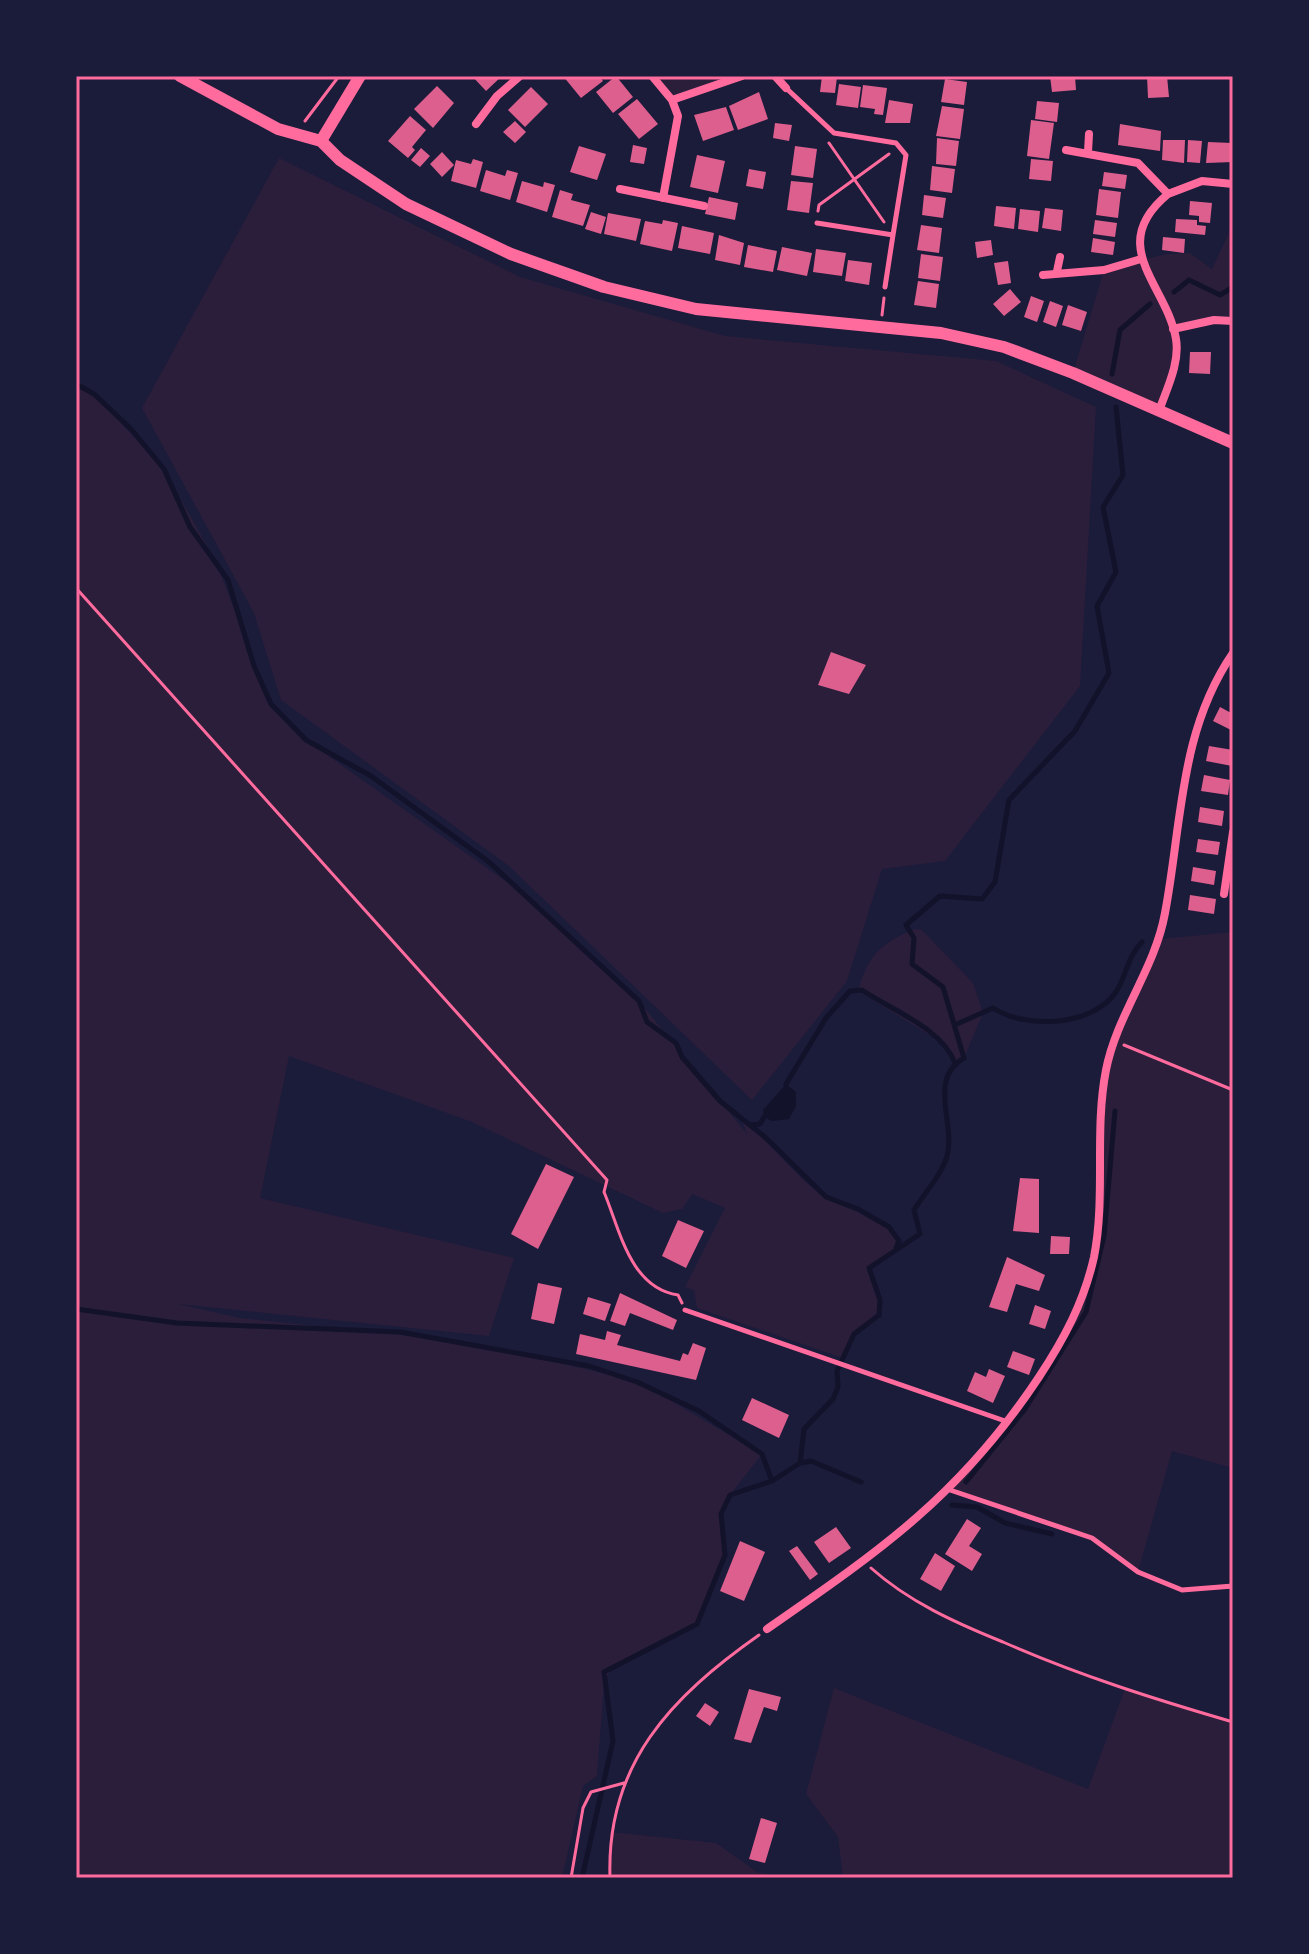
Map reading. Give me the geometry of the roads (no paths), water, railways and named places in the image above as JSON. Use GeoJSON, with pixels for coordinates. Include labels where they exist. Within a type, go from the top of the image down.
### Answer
{"type":"FeatureCollection","features":[{"type":"Feature","properties":{"kind":"street"},"geometry":{"type":"LineString","coordinates":[[180,76],[294,135],[321,141],[340,160],[406,204],[511,254],[604,287],[696,309],[941,333],[1004,347],[1233,443]]}},
{"type":"Feature","properties":{"kind":"street"},"geometry":{"type":"LineString","coordinates":[[321,141],[360,76]]}},
{"type":"Feature","properties":{"kind":"street"},"geometry":{"type":"LineString","coordinates":[[476,124],[497,96],[520,76]]}},
{"type":"Feature","properties":{"kind":"street"},"geometry":{"type":"LineString","coordinates":[[652,76],[672,100],[678,116],[663,198]]}},
{"type":"Feature","properties":{"kind":"street"},"geometry":{"type":"LineString","coordinates":[[672,100],[742,76]]}},
{"type":"Feature","properties":{"kind":"street"},"geometry":{"type":"LineString","coordinates":[[775,76],[786,88]]}},
{"type":"Feature","properties":{"kind":"street"},"geometry":{"type":"LineString","coordinates":[[1088,152],[1089,134]]}},
{"type":"Feature","properties":{"kind":"street"},"geometry":{"type":"LineString","coordinates":[[1066,150],[1138,163],[1168,194]]}},
{"type":"Feature","properties":{"kind":"street"},"geometry":{"type":"LineString","coordinates":[[1159,411],[1176,355],[1173,329],[1141,259],[1140,239],[1146,220],[1168,194],[1202,181],[1233,184]]}},
{"type":"Feature","properties":{"kind":"street"},"geometry":{"type":"LineString","coordinates":[[620,189],[704,206]]}},
{"type":"Feature","properties":{"kind":"street"},"geometry":{"type":"LineString","coordinates":[[1057,271],[1060,257]]}},
{"type":"Feature","properties":{"kind":"street"},"geometry":{"type":"LineString","coordinates":[[1043,275],[1057,271],[1104,270],[1141,259]]}},
{"type":"Feature","properties":{"kind":"street"},"geometry":{"type":"LineString","coordinates":[[1173,329],[1214,320],[1233,321]]}},
{"type":"Feature","properties":{"kind":"street"},"geometry":{"type":"LineString","coordinates":[[767,1629],[864,1561],[950,1490],[1009,1422],[1066,1335],[1090,1275],[1098,1228],[1105,1074],[1113,1041],[1160,939],[1189,749],[1204,705],[1233,653]]}},
{"type":"Feature","properties":{"kind":"street"},"geometry":{"type":"LineString","coordinates":[[1224,894],[1233,832]]}},
{"type":"Feature","properties":{"kind":"lane"},"geometry":{"type":"LineString","coordinates":[[786,88],[830,130],[900,145],[905,160],[885,287]]}},
{"type":"Feature","properties":{"kind":"lane"},"geometry":{"type":"LineString","coordinates":[[817,223],[893,235]]}},
{"type":"Feature","properties":{"kind":"lane"},"geometry":{"type":"LineString","coordinates":[[685,1310],[1009,1422]]}},
{"type":"Feature","properties":{"kind":"lane"},"geometry":{"type":"LineString","coordinates":[[950,1490],[1092,1538],[1138,1572],[1182,1590],[1233,1586]]}},
{"type":"Feature","properties":{"kind":"waterway"},"geometry":{"type":"LineString","coordinates":[[1174,292],[1189,280],[1220,295],[1233,287]]}},
{"type":"Feature","properties":{"kind":"waterway"},"geometry":{"type":"LineString","coordinates":[[1112,374],[1120,330],[1150,304]]}},
{"type":"Feature","properties":{"kind":"waterway"},"geometry":{"type":"LineString","coordinates":[[76,384],[94,394],[131,429],[164,469],[190,527],[228,580],[254,666],[271,704],[306,740],[371,776],[489,862],[639,1001],[647,1022],[676,1043],[682,1057],[720,1101],[766,1138],[826,1197],[858,1209],[889,1227],[899,1241],[896,1248]]}},
{"type":"Feature","properties":{"kind":"waterway"},"geometry":{"type":"LineString","coordinates":[[582,1878],[613,1741],[604,1672],[697,1624],[725,1555],[721,1514],[730,1495],[772,1481],[800,1463],[804,1429],[833,1399],[838,1387],[837,1371],[854,1334],[879,1315],[880,1300],[869,1268],[920,1234],[914,1210],[945,1163],[949,1143],[945,1102],[947,1078],[953,1067],[964,1058],[943,987],[912,964],[914,938],[906,925],[940,896],[982,899],[995,882],[1009,800],[1075,731],[1109,673],[1097,606],[1116,572],[1103,507],[1123,475],[1116,407]]}},
{"type":"Feature","properties":{"kind":"waterway"},"geometry":{"type":"LineString","coordinates":[[957,1024],[993,1008],[1006,1015],[1040,1021],[1058,1021],[1091,1012],[1105,1004],[1116,992],[1133,954],[1142,942]]}},
{"type":"Feature","properties":{"kind":"waterway"},"geometry":{"type":"LineString","coordinates":[[786,1084],[826,1018],[850,991],[862,990],[928,1030],[955,1063]]}},
{"type":"Feature","properties":{"kind":"waterway"},"geometry":{"type":"LineString","coordinates":[[966,1482],[1025,1409],[1086,1312],[1104,1236],[1115,1111]]}},
{"type":"Feature","properties":{"kind":"waterway"},"geometry":{"type":"LineString","coordinates":[[750,1125],[760,1124],[764,1117]]}},
{"type":"Feature","properties":{"kind":"waterway"},"geometry":{"type":"LineString","coordinates":[[76,1309],[177,1323],[400,1332],[589,1366],[637,1382],[699,1411],[762,1454],[772,1481]]}},
{"type":"Feature","properties":{"kind":"waterway"},"geometry":{"type":"LineString","coordinates":[[800,1463],[811,1461],[861,1482]]}},
{"type":"Feature","properties":{"kind":"waterway"},"geometry":{"type":"LineString","coordinates":[[952,1505],[977,1507],[1005,1523],[1052,1534]]}}]}
